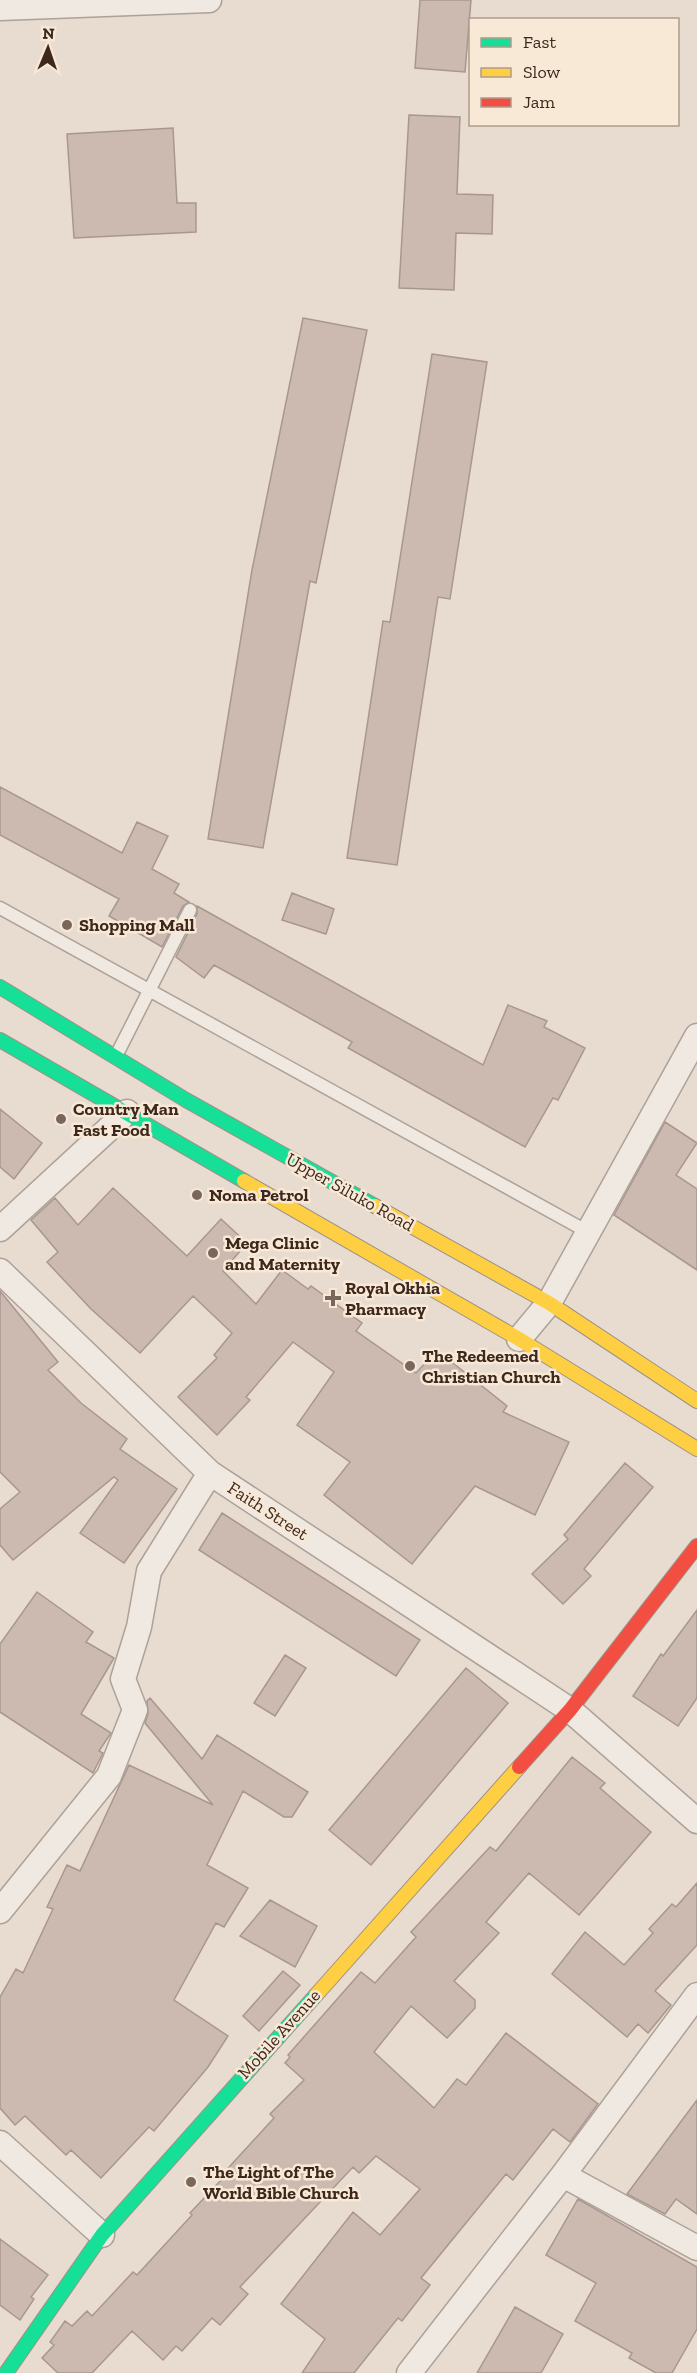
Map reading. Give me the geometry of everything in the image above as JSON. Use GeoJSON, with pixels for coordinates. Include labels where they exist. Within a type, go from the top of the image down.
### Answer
{"type":"FeatureCollection","features":[{"type":"Feature","properties":{"kind":"main road","name":"Upper Siluko Road"},"geometry":{"type":"LineString","coordinates":[[0,987],[115,1057],[549,1303],[697,1401]]}},
{"type":"Feature","properties":{"kind":"main road"},"geometry":{"type":"LineString","coordinates":[[0,1040],[519,1339],[697,1449]]}},
{"type":"Feature","properties":{"kind":"main road","name":"Mobile Avenue"},"geometry":{"type":"LineString","coordinates":[[6,2373],[102,2235],[570,1710],[697,1546]]}},
{"type":"Feature","properties":{"kind":"street"},"geometry":{"type":"LineString","coordinates":[[0,8],[208,0]]}},
{"type":"Feature","properties":{"kind":"street"},"geometry":{"type":"LineString","coordinates":[[519,1339],[549,1303],[697,1036]]}},
{"type":"Feature","properties":{"kind":"street"},"geometry":{"type":"LineString","coordinates":[[0,1229],[127,1112]]}},
{"type":"Feature","properties":{"kind":"street","name":"Faith Street"},"geometry":{"type":"LineString","coordinates":[[0,1271],[210,1473],[570,1710],[697,1821]]}},
{"type":"Feature","properties":{"kind":"street"},"geometry":{"type":"LineString","coordinates":[[0,1911],[109,1776],[135,1710],[123,1678],[139,1627],[149,1571],[210,1473]]}},
{"type":"Feature","properties":{"kind":"street"},"geometry":{"type":"LineString","coordinates":[[409,2373],[697,1995]]}},
{"type":"Feature","properties":{"kind":"street"},"geometry":{"type":"LineString","coordinates":[[0,2143],[102,2235]]}},
{"type":"Feature","properties":{"kind":"street"},"geometry":{"type":"LineString","coordinates":[[562,2175],[697,2248]]}},
{"type":"Feature","properties":{"kind":"lane"},"geometry":{"type":"LineString","coordinates":[[0,908],[588,1232]]}},
{"type":"Feature","properties":{"kind":"lane"},"geometry":{"type":"LineString","coordinates":[[115,1057],[190,910]]}},
{"type":"Feature","properties":{"kind":"building"},"geometry":{"type":"Polygon","coordinates":[[[420,0],[471,0],[465,72],[415,68],[420,0]]]}},
{"type":"Feature","properties":{"kind":"building"},"geometry":{"type":"Polygon","coordinates":[[[409,115],[460,117],[457,194],[493,195],[492,234],[456,233],[454,290],[399,288],[409,115]]]}},
{"type":"Feature","properties":{"kind":"building"},"geometry":{"type":"Polygon","coordinates":[[[173,128],[177,203],[196,203],[196,232],[74,238],[67,134],[173,128]]]}},
{"type":"Feature","properties":{"kind":"building"},"geometry":{"type":"Polygon","coordinates":[[[303,318],[367,330],[316,583],[310,581],[263,848],[208,839],[252,570],[303,318]]]}},
{"type":"Feature","properties":{"kind":"building"},"geometry":{"type":"Polygon","coordinates":[[[432,354],[487,362],[450,599],[438,597],[397,865],[347,858],[383,621],[390,622],[432,354]]]}},
{"type":"Feature","properties":{"kind":"building"},"geometry":{"type":"Polygon","coordinates":[[[0,787],[122,853],[137,822],[168,836],[152,869],[179,884],[174,893],[189,902],[183,906],[162,947],[109,916],[119,899],[0,835],[0,787]]]}},
{"type":"Feature","properties":{"kind":"building"},"geometry":{"type":"Polygon","coordinates":[[[292,893],[334,909],[326,934],[282,920],[292,893]]]}},
{"type":"Feature","properties":{"kind":"building"},"geometry":{"type":"Polygon","coordinates":[[[197,906],[483,1065],[508,1005],[547,1021],[544,1027],[585,1048],[558,1100],[553,1098],[525,1147],[348,1048],[352,1042],[214,965],[204,978],[176,957],[197,914],[197,906]]]}},
{"type":"Feature","properties":{"kind":"building"},"geometry":{"type":"Polygon","coordinates":[[[0,1109],[42,1143],[14,1179],[0,1167],[0,1109]]]}},
{"type":"Feature","properties":{"kind":"building"},"geometry":{"type":"Polygon","coordinates":[[[665,1122],[697,1143],[676,1175],[697,1189],[697,1270],[614,1215],[665,1122]]]}},
{"type":"Feature","properties":{"kind":"building"},"geometry":{"type":"Polygon","coordinates":[[[113,1188],[187,1256],[221,1219],[247,1243],[223,1271],[256,1304],[282,1270],[308,1289],[311,1286],[362,1323],[356,1331],[416,1373],[427,1361],[430,1363],[439,1352],[507,1406],[503,1412],[569,1442],[535,1515],[475,1486],[412,1564],[324,1495],[350,1462],[297,1425],[334,1372],[293,1342],[246,1397],[250,1400],[217,1435],[178,1397],[217,1358],[214,1355],[232,1333],[193,1296],[140,1353],[91,1309],[47,1262],[58,1252],[31,1220],[55,1198],[78,1225],[113,1188]]]}},
{"type":"Feature","properties":{"kind":"building"},"geometry":{"type":"Polygon","coordinates":[[[0,1291],[58,1362],[48,1370],[81,1403],[127,1439],[120,1449],[177,1489],[124,1563],[80,1533],[118,1480],[114,1477],[13,1560],[0,1545],[0,1509],[20,1492],[0,1472],[0,1291]]]}},
{"type":"Feature","properties":{"kind":"building"},"geometry":{"type":"Polygon","coordinates":[[[625,1463],[653,1487],[584,1569],[591,1576],[563,1604],[532,1574],[568,1539],[564,1535],[625,1463]]]}},
{"type":"Feature","properties":{"kind":"building"},"geometry":{"type":"Polygon","coordinates":[[[222,1513],[420,1640],[396,1676],[199,1550],[222,1513]]]}},
{"type":"Feature","properties":{"kind":"building"},"geometry":{"type":"Polygon","coordinates":[[[37,1592],[93,1632],[86,1642],[114,1658],[81,1714],[111,1733],[99,1751],[103,1753],[93,1773],[0,1712],[0,1644],[37,1592]]]}},
{"type":"Feature","properties":{"kind":"building"},"geometry":{"type":"Polygon","coordinates":[[[697,1610],[697,1698],[678,1726],[633,1696],[661,1654],[663,1656],[697,1610]]]}},
{"type":"Feature","properties":{"kind":"building"},"geometry":{"type":"Polygon","coordinates":[[[285,1655],[306,1668],[275,1716],[254,1703],[285,1655]]]}},
{"type":"Feature","properties":{"kind":"building"},"geometry":{"type":"Polygon","coordinates":[[[466,1668],[508,1703],[371,1865],[329,1830],[466,1668]]]}},
{"type":"Feature","properties":{"kind":"building"},"geometry":{"type":"Polygon","coordinates":[[[150,1698],[202,1759],[217,1735],[308,1792],[292,1817],[284,1817],[243,1791],[207,1865],[248,1888],[224,1927],[216,1923],[174,2000],[228,2036],[208,2067],[154,2131],[149,2127],[101,2178],[71,2150],[66,2155],[25,2116],[15,2125],[0,2108],[0,1997],[16,1969],[23,1973],[53,1909],[47,1907],[67,1865],[80,1871],[129,1765],[213,1805],[145,1723],[148,1714],[147,1701],[150,1698]]]}},
{"type":"Feature","properties":{"kind":"building"},"geometry":{"type":"Polygon","coordinates":[[[572,1757],[605,1783],[600,1788],[651,1832],[579,1915],[529,1873],[486,1922],[499,1933],[454,1981],[475,2000],[475,2008],[447,2038],[411,2006],[374,2052],[434,2108],[457,2079],[466,2085],[506,2033],[598,2104],[570,2142],[553,2129],[513,2180],[506,2174],[421,2278],[430,2285],[402,2321],[398,2318],[354,2373],[302,2373],[325,2339],[281,2304],[353,2212],[380,2235],[420,2189],[376,2156],[359,2173],[353,2167],[240,2287],[248,2294],[220,2325],[212,2318],[182,2351],[176,2346],[163,2360],[132,2331],[92,2373],[58,2373],[42,2358],[54,2345],[50,2342],[65,2321],[72,2326],[87,2311],[92,2316],[133,2272],[137,2275],[192,2215],[190,2213],[222,2179],[220,2177],[274,2118],[270,2114],[304,2080],[285,2063],[290,2057],[288,2055],[361,1972],[375,1983],[416,1937],[411,1932],[490,1847],[496,1851],[572,1757]]]}},
{"type":"Feature","properties":{"kind":"building"},"geometry":{"type":"Polygon","coordinates":[[[697,1883],[697,1945],[655,1991],[671,2005],[648,2033],[638,2024],[627,2037],[552,1974],[585,1932],[624,1965],[653,1933],[649,1929],[672,1904],[676,1907],[697,1883]]]}},
{"type":"Feature","properties":{"kind":"building"},"geometry":{"type":"Polygon","coordinates":[[[270,1900],[317,1926],[295,1967],[240,1936],[270,1900]]]}},
{"type":"Feature","properties":{"kind":"building"},"geometry":{"type":"Polygon","coordinates":[[[283,1971],[300,1985],[259,2031],[243,2016],[283,1971]]]}},
{"type":"Feature","properties":{"kind":"building"},"geometry":{"type":"Polygon","coordinates":[[[697,2100],[697,2214],[676,2199],[665,2214],[627,2194],[697,2100]]]}},
{"type":"Feature","properties":{"kind":"building"},"geometry":{"type":"Polygon","coordinates":[[[578,2199],[697,2267],[697,2329],[672,2373],[656,2373],[629,2358],[632,2353],[575,2321],[596,2283],[546,2255],[578,2199]]]}},
{"type":"Feature","properties":{"kind":"building"},"geometry":{"type":"Polygon","coordinates":[[[0,2239],[48,2275],[31,2297],[34,2299],[20,2320],[0,2305],[0,2239]]]}},
{"type":"Feature","properties":{"kind":"building"},"geometry":{"type":"Polygon","coordinates":[[[515,2307],[563,2334],[541,2373],[477,2373],[515,2307]]]}},
{"type":"Feature","properties":{"kind":"traffic: fast"},"geometry":{"type":"LineString","coordinates":[[0,987],[186,1100],[375,1206]]}},
{"type":"Feature","properties":{"kind":"traffic: fast"},"geometry":{"type":"LineString","coordinates":[[0,1040],[244,1181]]}},
{"type":"Feature","properties":{"kind":"traffic: fast"},"geometry":{"type":"LineString","coordinates":[[6,2373],[102,2235],[316,1995]]}},
{"type":"Feature","properties":{"kind":"traffic: slow"},"geometry":{"type":"LineString","coordinates":[[244,1181],[519,1339],[697,1449]]}},
{"type":"Feature","properties":{"kind":"traffic: slow"},"geometry":{"type":"LineString","coordinates":[[375,1206],[549,1303],[697,1401]]}},
{"type":"Feature","properties":{"kind":"traffic: slow"},"geometry":{"type":"LineString","coordinates":[[316,1995],[519,1767]]}},
{"type":"Feature","properties":{"kind":"traffic: jam"},"geometry":{"type":"LineString","coordinates":[[519,1767],[570,1710],[697,1546]]}},
{"type":"Feature","properties":{"kind":"place","name":"Shopping Mall"},"geometry":{"type":"Point","coordinates":[67,925]}},
{"type":"Feature","properties":{"kind":"place","name":"Country Man Fast Food"},"geometry":{"type":"Point","coordinates":[61,1119]}},
{"type":"Feature","properties":{"kind":"place","name":"Noma Petrol"},"geometry":{"type":"Point","coordinates":[197,1195]}},
{"type":"Feature","properties":{"kind":"place","name":"Mega Clinic and Maternity"},"geometry":{"type":"Point","coordinates":[213,1253]}},
{"type":"Feature","properties":{"kind":"place","name":"Royal Okhia Pharmacy"},"geometry":{"type":"Point","coordinates":[333,1298]}},
{"type":"Feature","properties":{"kind":"place","name":"The Redeemed Christian Church"},"geometry":{"type":"Point","coordinates":[410,1366]}},
{"type":"Feature","properties":{"kind":"place","name":"The Light of The World Bible Church"},"geometry":{"type":"Point","coordinates":[191,2182]}}]}
